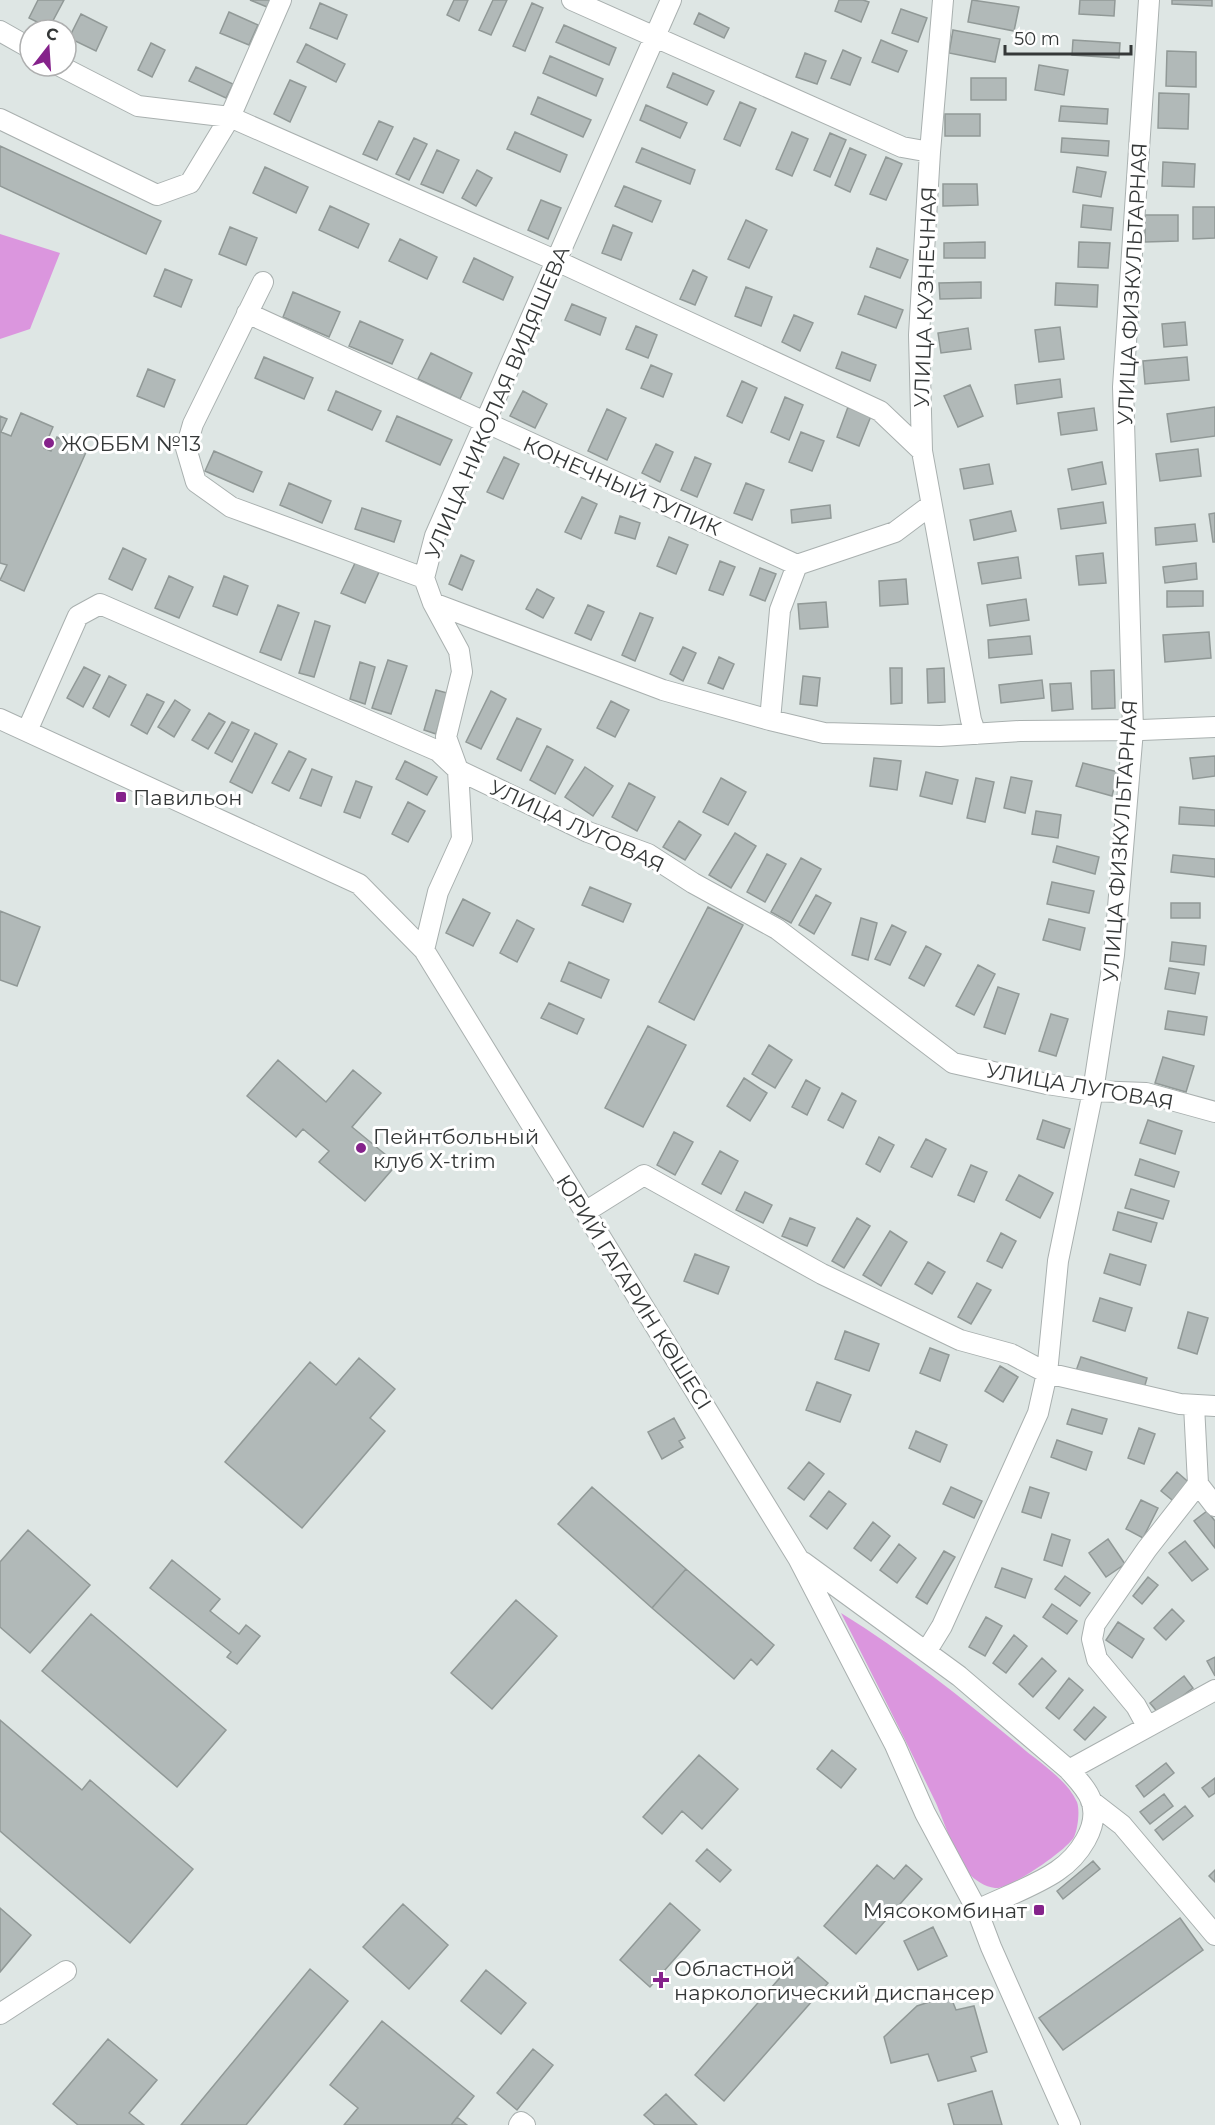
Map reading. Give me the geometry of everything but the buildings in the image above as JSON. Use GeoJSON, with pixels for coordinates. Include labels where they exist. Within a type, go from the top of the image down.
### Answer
{"type":"FeatureCollection","features":[{"type":"Feature","properties":{"kind":"street"},"geometry":{"type":"LineString","coordinates":[[0,119],[157,195],[190,183],[230,117],[281,0]]}},
{"type":"Feature","properties":{"kind":"street"},"geometry":{"type":"LineString","coordinates":[[572,0],[902,147],[930,152]]}},
{"type":"Feature","properties":{"kind":"street","name":"УЛИЦА НИКОЛАЯ ВИДЯШЕВА"},"geometry":{"type":"LineString","coordinates":[[424,950],[438,892],[462,839],[458,770],[446,737],[462,672],[459,651],[433,603],[423,578],[435,536],[671,0]]}},
{"type":"Feature","properties":{"kind":"street","name":"УЛИЦА КУЗНЕЧНАЯ"},"geometry":{"type":"LineString","coordinates":[[944,0],[930,152],[919,335],[922,451],[971,720],[976,734]]}},
{"type":"Feature","properties":{"kind":"street","name":"УЛИЦА ФИЗКУЛЬТАРНАЯ"},"geometry":{"type":"LineString","coordinates":[[926,1652],[942,1626],[1038,1413],[1047,1373],[1058,1261],[1094,1090],[1114,955],[1133,730],[1123,387],[1149,0]]}},
{"type":"Feature","properties":{"kind":"street"},"geometry":{"type":"LineString","coordinates":[[0,31],[18,41]]}},
{"type":"Feature","properties":{"kind":"street"},"geometry":{"type":"LineString","coordinates":[[78,75],[138,106],[230,117],[557,261],[880,411],[922,451]]}},
{"type":"Feature","properties":{"kind":"street"},"geometry":{"type":"LineString","coordinates":[[263,282],[193,424],[186,448],[196,482],[231,507],[423,578]]}},
{"type":"Feature","properties":{"kind":"street","name":"КОНЕЧНЫЙ ТУПИК"},"geometry":{"type":"LineString","coordinates":[[247,313],[797,565]]}},
{"type":"Feature","properties":{"kind":"street"},"geometry":{"type":"LineString","coordinates":[[770,720],[780,610],[797,565],[895,532],[932,505]]}},
{"type":"Feature","properties":{"kind":"street"},"geometry":{"type":"LineString","coordinates":[[433,603],[663,690],[824,733],[940,736],[1215,727]]}},
{"type":"Feature","properties":{"kind":"street","name":"УЛИЦА ЛУГОВАЯ"},"geometry":{"type":"LineString","coordinates":[[27,731],[78,616],[100,604],[438,751],[458,770],[588,832],[648,854],[693,883],[777,929],[953,1063],[1047,1084],[1146,1093],[1215,1112]]}},
{"type":"Feature","properties":{"kind":"street","name":"ЮРИЙ ГАГАРИН КӨШЕСІ"},"geometry":{"type":"LineString","coordinates":[[0,719],[359,884],[424,950],[798,1558],[977,1910],[991,1947],[1070,2125]]}},
{"type":"Feature","properties":{"kind":"street"},"geometry":{"type":"LineString","coordinates":[[585,1212],[645,1176],[822,1274],[960,1340],[1011,1354],[1047,1373],[1180,1404],[1215,1406]]}},
{"type":"Feature","properties":{"kind":"street"},"geometry":{"type":"LineString","coordinates":[[1194,1405],[1198,1484],[1215,1506]]}},
{"type":"Feature","properties":{"kind":"street"},"geometry":{"type":"LineString","coordinates":[[1147,1726],[1136,1706],[1097,1659],[1092,1639],[1095,1624],[1147,1549],[1198,1484]]}},
{"type":"Feature","properties":{"kind":"street","name":"ЮРИЙ ГАГАРИН КӨШЕСІ"},"geometry":{"type":"LineString","coordinates":[[798,1558],[959,1676],[1070,1770],[1092,1801],[1122,1825],[1215,1935]]}},
{"type":"Feature","properties":{"kind":"street"},"geometry":{"type":"LineString","coordinates":[[1070,1770],[1215,1690]]}},
{"type":"Feature","properties":{"kind":"street"},"geometry":{"type":"LineString","coordinates":[[977,1910],[1058,1870],[1083,1845],[1094,1825],[1092,1801]]}},
{"type":"Feature","properties":{"kind":"street"},"geometry":{"type":"LineString","coordinates":[[0,2014],[66,1971]]}},
{"type":"Feature","properties":{"kind":"street"},"geometry":{"type":"LineString","coordinates":[[519,2125],[521,2122],[525,2125]]}},
{"type":"Feature","properties":{"kind":"shaded area"},"geometry":{"type":"Polygon","coordinates":[[[0,234],[60,253],[30,329],[0,339],[0,234]]]}},
{"type":"Feature","properties":{"kind":"shaded area"},"geometry":{"type":"Polygon","coordinates":[[[841,1613],[932,1676],[1066,1785],[1078,1805],[1077,1829],[1074,1837],[1061,1851],[1024,1876],[1002,1887],[988,1886],[977,1881],[968,1873],[955,1851],[936,1803],[841,1613]]]}},
{"type":"Feature","properties":{"kind":"place","name":"ЖОББМ №13"},"geometry":{"type":"Point","coordinates":[49,443]}},
{"type":"Feature","properties":{"kind":"place","name":"Павильон"},"geometry":{"type":"Point","coordinates":[121,797]}},
{"type":"Feature","properties":{"kind":"place","name":"Пейнтбольный клуб X-trim"},"geometry":{"type":"Point","coordinates":[361,1148]}},
{"type":"Feature","properties":{"kind":"place","name":"Мясокомбинат"},"geometry":{"type":"Point","coordinates":[1039,1910]}},
{"type":"Feature","properties":{"kind":"place","name":"Областной наркологический диспансер"},"geometry":{"type":"Point","coordinates":[661,1980]}}]}
